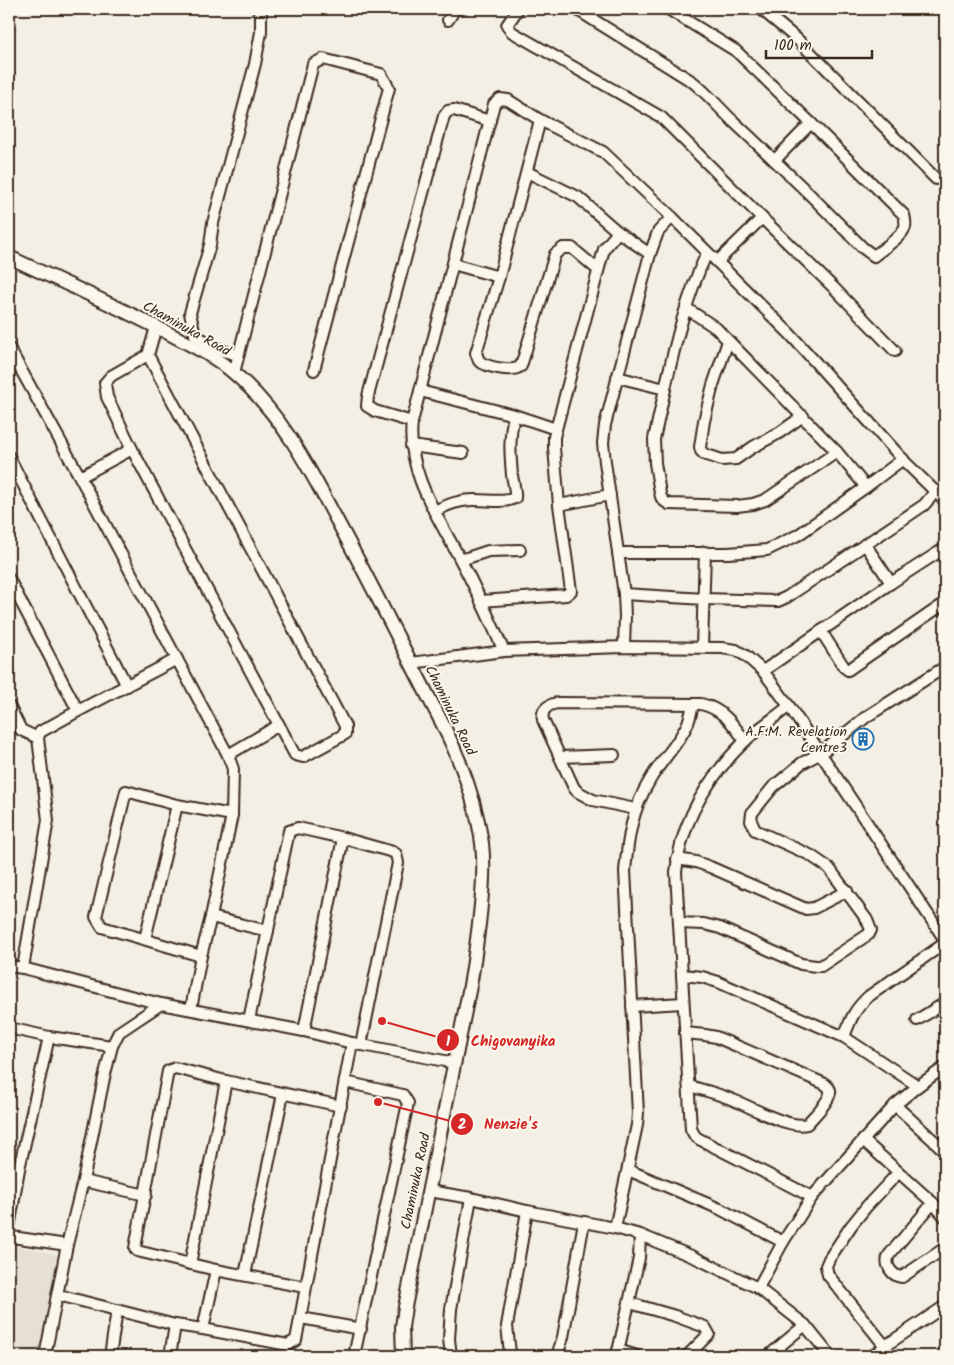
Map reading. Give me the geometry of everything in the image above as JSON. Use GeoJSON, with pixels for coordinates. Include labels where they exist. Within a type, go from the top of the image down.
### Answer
{"type":"FeatureCollection","features":[{"type":"Feature","properties":{"kind":"main road","name":"Chaminuka Road"},"geometry":{"type":"LineString","coordinates":[[9,257],[196,348],[234,373],[270,408],[288,434],[344,534],[454,747],[472,798],[482,844],[483,884],[474,968],[404,1307],[402,1327],[403,1356]]}},
{"type":"Feature","properties":{"kind":"street"},"geometry":{"type":"LineString","coordinates":[[238,355],[223,351],[195,335],[190,313],[210,245],[213,223],[255,64],[261,32],[261,14],[258,9]]}},
{"type":"Feature","properties":{"kind":"street"},"geometry":{"type":"LineString","coordinates":[[448,20],[455,9]]}},
{"type":"Feature","properties":{"kind":"street"},"geometry":{"type":"LineString","coordinates":[[518,9],[507,25],[512,32],[661,117],[895,351]]}},
{"type":"Feature","properties":{"kind":"street"},"geometry":{"type":"LineString","coordinates":[[576,9],[702,89],[863,248],[874,256],[899,236],[904,228],[904,215],[811,123],[736,51],[668,9]]}},
{"type":"Feature","properties":{"kind":"street"},"geometry":{"type":"LineString","coordinates":[[761,9],[797,39],[936,179]]}},
{"type":"Feature","properties":{"kind":"street"},"geometry":{"type":"LineString","coordinates":[[234,373],[313,64],[323,59],[381,74],[389,88],[314,370]]}},
{"type":"Feature","properties":{"kind":"street"},"geometry":{"type":"LineString","coordinates":[[504,651],[461,560],[434,511],[418,469],[412,446],[412,422],[452,264],[494,104],[500,99],[508,100],[540,120],[603,152],[672,217],[790,334],[903,459],[945,501]]}},
{"type":"Feature","properties":{"kind":"street"},"geometry":{"type":"LineString","coordinates":[[412,422],[375,411],[367,406],[368,396],[444,116],[448,111],[454,110],[490,121]]}},
{"type":"Feature","properties":{"kind":"street"},"geometry":{"type":"LineString","coordinates":[[540,120],[499,277],[476,353],[480,363],[510,370],[521,366],[556,254],[563,248],[572,248],[598,270]]}},
{"type":"Feature","properties":{"kind":"street"},"geometry":{"type":"LineString","coordinates":[[775,160],[811,123]]}},
{"type":"Feature","properties":{"kind":"street"},"geometry":{"type":"LineString","coordinates":[[527,172],[578,197],[618,232],[650,254]]}},
{"type":"Feature","properties":{"kind":"street"},"geometry":{"type":"LineString","coordinates":[[624,647],[624,594],[605,462],[605,425],[650,254],[658,232],[672,217]]}},
{"type":"Feature","properties":{"kind":"street"},"geometry":{"type":"LineString","coordinates":[[717,262],[762,218]]}},
{"type":"Feature","properties":{"kind":"street"},"geometry":{"type":"LineString","coordinates":[[481,601],[566,595],[570,593],[571,587],[554,448],[556,430],[604,249],[618,232]]}},
{"type":"Feature","properties":{"kind":"street"},"geometry":{"type":"LineString","coordinates":[[707,253],[686,308],[654,439],[655,462],[661,498],[669,504],[737,506],[753,504],[770,496],[837,452]]}},
{"type":"Feature","properties":{"kind":"street"},"geometry":{"type":"LineString","coordinates":[[452,264],[499,277]]}},
{"type":"Feature","properties":{"kind":"street"},"geometry":{"type":"LineString","coordinates":[[686,308],[711,325],[728,341],[803,416],[837,452],[866,487]]}},
{"type":"Feature","properties":{"kind":"street"},"geometry":{"type":"LineString","coordinates":[[148,355],[345,726],[345,734],[303,757],[295,755],[132,449],[107,396],[105,383],[112,376],[148,355],[156,327]]}},
{"type":"Feature","properties":{"kind":"street"},"geometry":{"type":"LineString","coordinates":[[728,341],[713,385],[704,421],[701,451],[704,454],[722,460],[736,459],[803,416]]}},
{"type":"Feature","properties":{"kind":"street"},"geometry":{"type":"LineString","coordinates":[[9,348],[177,659],[228,755],[233,769],[232,815],[191,1008]]}},
{"type":"Feature","properties":{"kind":"street"},"geometry":{"type":"LineString","coordinates":[[617,377],[665,389]]}},
{"type":"Feature","properties":{"kind":"street"},"geometry":{"type":"LineString","coordinates":[[420,391],[514,415],[556,430]]}},
{"type":"Feature","properties":{"kind":"street"},"geometry":{"type":"LineString","coordinates":[[434,511],[474,499],[508,501],[515,498],[510,461],[510,437],[514,415]]}},
{"type":"Feature","properties":{"kind":"street"},"geometry":{"type":"LineString","coordinates":[[412,446],[463,453]]}},
{"type":"Feature","properties":{"kind":"street"},"geometry":{"type":"LineString","coordinates":[[80,477],[132,449]]}},
{"type":"Feature","properties":{"kind":"street"},"geometry":{"type":"LineString","coordinates":[[9,458],[127,686]]}},
{"type":"Feature","properties":{"kind":"street"},"geometry":{"type":"LineString","coordinates":[[618,553],[728,553],[767,550],[798,536],[903,459]]}},
{"type":"Feature","properties":{"kind":"street"},"geometry":{"type":"LineString","coordinates":[[624,594],[778,601],[787,597],[924,505],[936,491]]}},
{"type":"Feature","properties":{"kind":"street"},"geometry":{"type":"LineString","coordinates":[[560,504],[610,495]]}},
{"type":"Feature","properties":{"kind":"street"},"geometry":{"type":"LineString","coordinates":[[865,544],[891,582]]}},
{"type":"Feature","properties":{"kind":"street"},"geometry":{"type":"LineString","coordinates":[[763,671],[891,582],[945,548]]}},
{"type":"Feature","properties":{"kind":"street"},"geometry":{"type":"LineString","coordinates":[[461,560],[488,551],[520,550]]}},
{"type":"Feature","properties":{"kind":"street"},"geometry":{"type":"LineString","coordinates":[[702,647],[705,552]]}},
{"type":"Feature","properties":{"kind":"street"},"geometry":{"type":"LineString","coordinates":[[9,580],[78,710]]}},
{"type":"Feature","properties":{"kind":"street"},"geometry":{"type":"LineString","coordinates":[[821,631],[844,667],[848,670],[945,604]]}},
{"type":"Feature","properties":{"kind":"street"},"geometry":{"type":"LineString","coordinates":[[411,663],[504,651],[624,647],[702,647],[736,650],[746,656],[763,671],[789,706],[945,942],[859,1005],[844,1037]]}},
{"type":"Feature","properties":{"kind":"street"},"geometry":{"type":"LineString","coordinates":[[23,968],[48,820],[38,738],[40,732],[78,710],[177,659]]}},
{"type":"Feature","properties":{"kind":"street"},"geometry":{"type":"LineString","coordinates":[[678,923],[710,925],[801,964],[816,966],[821,966],[869,934],[871,930],[867,920],[834,874],[820,861],[755,830],[751,821],[752,813],[773,787],[802,763],[821,753],[866,717],[945,667]]}},
{"type":"Feature","properties":{"kind":"street"},"geometry":{"type":"LineString","coordinates":[[635,809],[593,800],[574,788],[543,720],[542,715],[546,708],[551,704],[702,704],[716,710],[730,720],[745,741]]}},
{"type":"Feature","properties":{"kind":"street"},"geometry":{"type":"LineString","coordinates":[[616,1228],[638,1113],[624,871],[627,850],[635,809],[650,778],[682,734],[688,722],[693,704]]}},
{"type":"Feature","properties":{"kind":"street"},"geometry":{"type":"LineString","coordinates":[[9,706],[21,730],[38,738]]}},
{"type":"Feature","properties":{"kind":"street"},"geometry":{"type":"LineString","coordinates":[[789,706],[745,741],[717,772],[695,806],[681,842],[677,859],[678,923],[691,1129],[698,1139],[812,1198]]}},
{"type":"Feature","properties":{"kind":"street"},"geometry":{"type":"LineString","coordinates":[[228,755],[279,725]]}},
{"type":"Feature","properties":{"kind":"street"},"geometry":{"type":"LineString","coordinates":[[560,757],[614,755]]}},
{"type":"Feature","properties":{"kind":"street"},"geometry":{"type":"LineString","coordinates":[[201,956],[102,927],[96,917],[126,791],[177,805],[232,815]]}},
{"type":"Feature","properties":{"kind":"street"},"geometry":{"type":"LineString","coordinates":[[145,939],[177,805]]}},
{"type":"Feature","properties":{"kind":"street"},"geometry":{"type":"LineString","coordinates":[[58,1295],[175,1325],[288,1345],[296,1340],[345,1082],[357,1044],[398,864],[396,854],[343,838],[298,828],[289,831],[249,1020]]}},
{"type":"Feature","properties":{"kind":"street"},"geometry":{"type":"LineString","coordinates":[[304,1031],[343,838]]}},
{"type":"Feature","properties":{"kind":"street"},"geometry":{"type":"LineString","coordinates":[[677,859],[696,862],[806,909],[814,908],[847,891]]}},
{"type":"Feature","properties":{"kind":"street"},"geometry":{"type":"LineString","coordinates":[[211,918],[268,931]]}},
{"type":"Feature","properties":{"kind":"street"},"geometry":{"type":"LineString","coordinates":[[9,966],[161,1004],[191,1008],[304,1031],[455,1064]]}},
{"type":"Feature","properties":{"kind":"street"},"geometry":{"type":"LineString","coordinates":[[682,975],[702,977],[718,982],[844,1037],[918,1086]]}},
{"type":"Feature","properties":{"kind":"street"},"geometry":{"type":"LineString","coordinates":[[917,1020],[945,1002]]}},
{"type":"Feature","properties":{"kind":"street"},"geometry":{"type":"LineString","coordinates":[[632,1006],[683,1003]]}},
{"type":"Feature","properties":{"kind":"street"},"geometry":{"type":"LineString","coordinates":[[45,1356],[67,1245],[112,1046],[119,1032],[161,1004]]}},
{"type":"Feature","properties":{"kind":"street"},"geometry":{"type":"LineString","coordinates":[[9,1028],[49,1037],[112,1046]]}},
{"type":"Feature","properties":{"kind":"street"},"geometry":{"type":"LineString","coordinates":[[685,1033],[716,1037],[825,1084],[830,1090],[830,1094],[827,1101],[806,1124],[796,1125],[734,1100],[689,1086]]}},
{"type":"Feature","properties":{"kind":"street"},"geometry":{"type":"LineString","coordinates":[[9,1228],[49,1037]]}},
{"type":"Feature","properties":{"kind":"street"},"geometry":{"type":"LineString","coordinates":[[758,1288],[783,1242],[812,1198],[895,1105],[945,1067]]}},
{"type":"Feature","properties":{"kind":"street"},"geometry":{"type":"LineString","coordinates":[[305,1286],[216,1270],[137,1251],[135,1248],[168,1071],[175,1068],[341,1106]]}},
{"type":"Feature","properties":{"kind":"street"},"geometry":{"type":"LineString","coordinates":[[190,1264],[226,1081]]}},
{"type":"Feature","properties":{"kind":"street"},"geometry":{"type":"LineString","coordinates":[[345,1082],[403,1095],[408,1103],[354,1356]]}},
{"type":"Feature","properties":{"kind":"street"},"geometry":{"type":"LineString","coordinates":[[245,1275],[283,1094]]}},
{"type":"Feature","properties":{"kind":"street"},"geometry":{"type":"LineString","coordinates":[[895,1105],[945,1151]]}},
{"type":"Feature","properties":{"kind":"street"},"geometry":{"type":"LineString","coordinates":[[863,1140],[945,1217]]}},
{"type":"Feature","properties":{"kind":"street"},"geometry":{"type":"LineString","coordinates":[[9,1167],[20,1169]]}},
{"type":"Feature","properties":{"kind":"street"},"geometry":{"type":"LineString","coordinates":[[628,1170],[720,1209],[783,1242]]}},
{"type":"Feature","properties":{"kind":"street"},"geometry":{"type":"LineString","coordinates":[[885,1346],[828,1275],[826,1266],[834,1251],[867,1206],[898,1173]]}},
{"type":"Feature","properties":{"kind":"street"},"geometry":{"type":"LineString","coordinates":[[83,1181],[146,1195]]}},
{"type":"Feature","properties":{"kind":"street"},"geometry":{"type":"LineString","coordinates":[[428,1191],[616,1228],[696,1258],[758,1288],[805,1325],[830,1356]]}},
{"type":"Feature","properties":{"kind":"street"},"geometry":{"type":"LineString","coordinates":[[451,1356],[449,1339],[452,1308],[471,1198]]}},
{"type":"Feature","properties":{"kind":"street"},"geometry":{"type":"LineString","coordinates":[[932,1203],[889,1255],[887,1265],[896,1276],[902,1277],[945,1248]]}},
{"type":"Feature","properties":{"kind":"street"},"geometry":{"type":"LineString","coordinates":[[512,1356],[507,1326],[527,1211]]}},
{"type":"Feature","properties":{"kind":"street"},"geometry":{"type":"LineString","coordinates":[[557,1356],[563,1337],[584,1222]]}},
{"type":"Feature","properties":{"kind":"street"},"geometry":{"type":"LineString","coordinates":[[9,1234],[12,1237],[67,1245]]}},
{"type":"Feature","properties":{"kind":"street"},"geometry":{"type":"LineString","coordinates":[[636,1356],[618,1353],[639,1258],[640,1236]]}},
{"type":"Feature","properties":{"kind":"street"},"geometry":{"type":"LineString","coordinates":[[203,1329],[216,1270]]}},
{"type":"Feature","properties":{"kind":"street"},"geometry":{"type":"LineString","coordinates":[[630,1303],[705,1327],[709,1334],[687,1356]]}},
{"type":"Feature","properties":{"kind":"street"},"geometry":{"type":"LineString","coordinates":[[873,1356],[945,1306]]}},
{"type":"Feature","properties":{"kind":"street"},"geometry":{"type":"LineString","coordinates":[[110,1356],[117,1310]]}},
{"type":"Feature","properties":{"kind":"street"},"geometry":{"type":"LineString","coordinates":[[301,1318],[360,1329]]}},
{"type":"Feature","properties":{"kind":"street"},"geometry":{"type":"LineString","coordinates":[[170,1356],[175,1325]]}},
{"type":"Feature","properties":{"kind":"street"},"geometry":{"type":"LineString","coordinates":[[768,1356],[805,1325]]}},
{"type":"Feature","properties":{"kind":"shaded area"},"geometry":{"type":"Polygon","coordinates":[[[9,1245],[61,1255],[38,1356],[9,1356],[9,1245]]]}},
{"type":"Feature","properties":{"kind":"place","name":"A.F.M. Revelation Centre3"},"geometry":{"type":"Point","coordinates":[863,739]}},
{"type":"Feature","properties":{"kind":"place","name":"Chigovanyika"},"geometry":{"type":"Point","coordinates":[382,1021]}},
{"type":"Feature","properties":{"kind":"place","name":"Nenzie's"},"geometry":{"type":"Point","coordinates":[378,1102]}}]}
